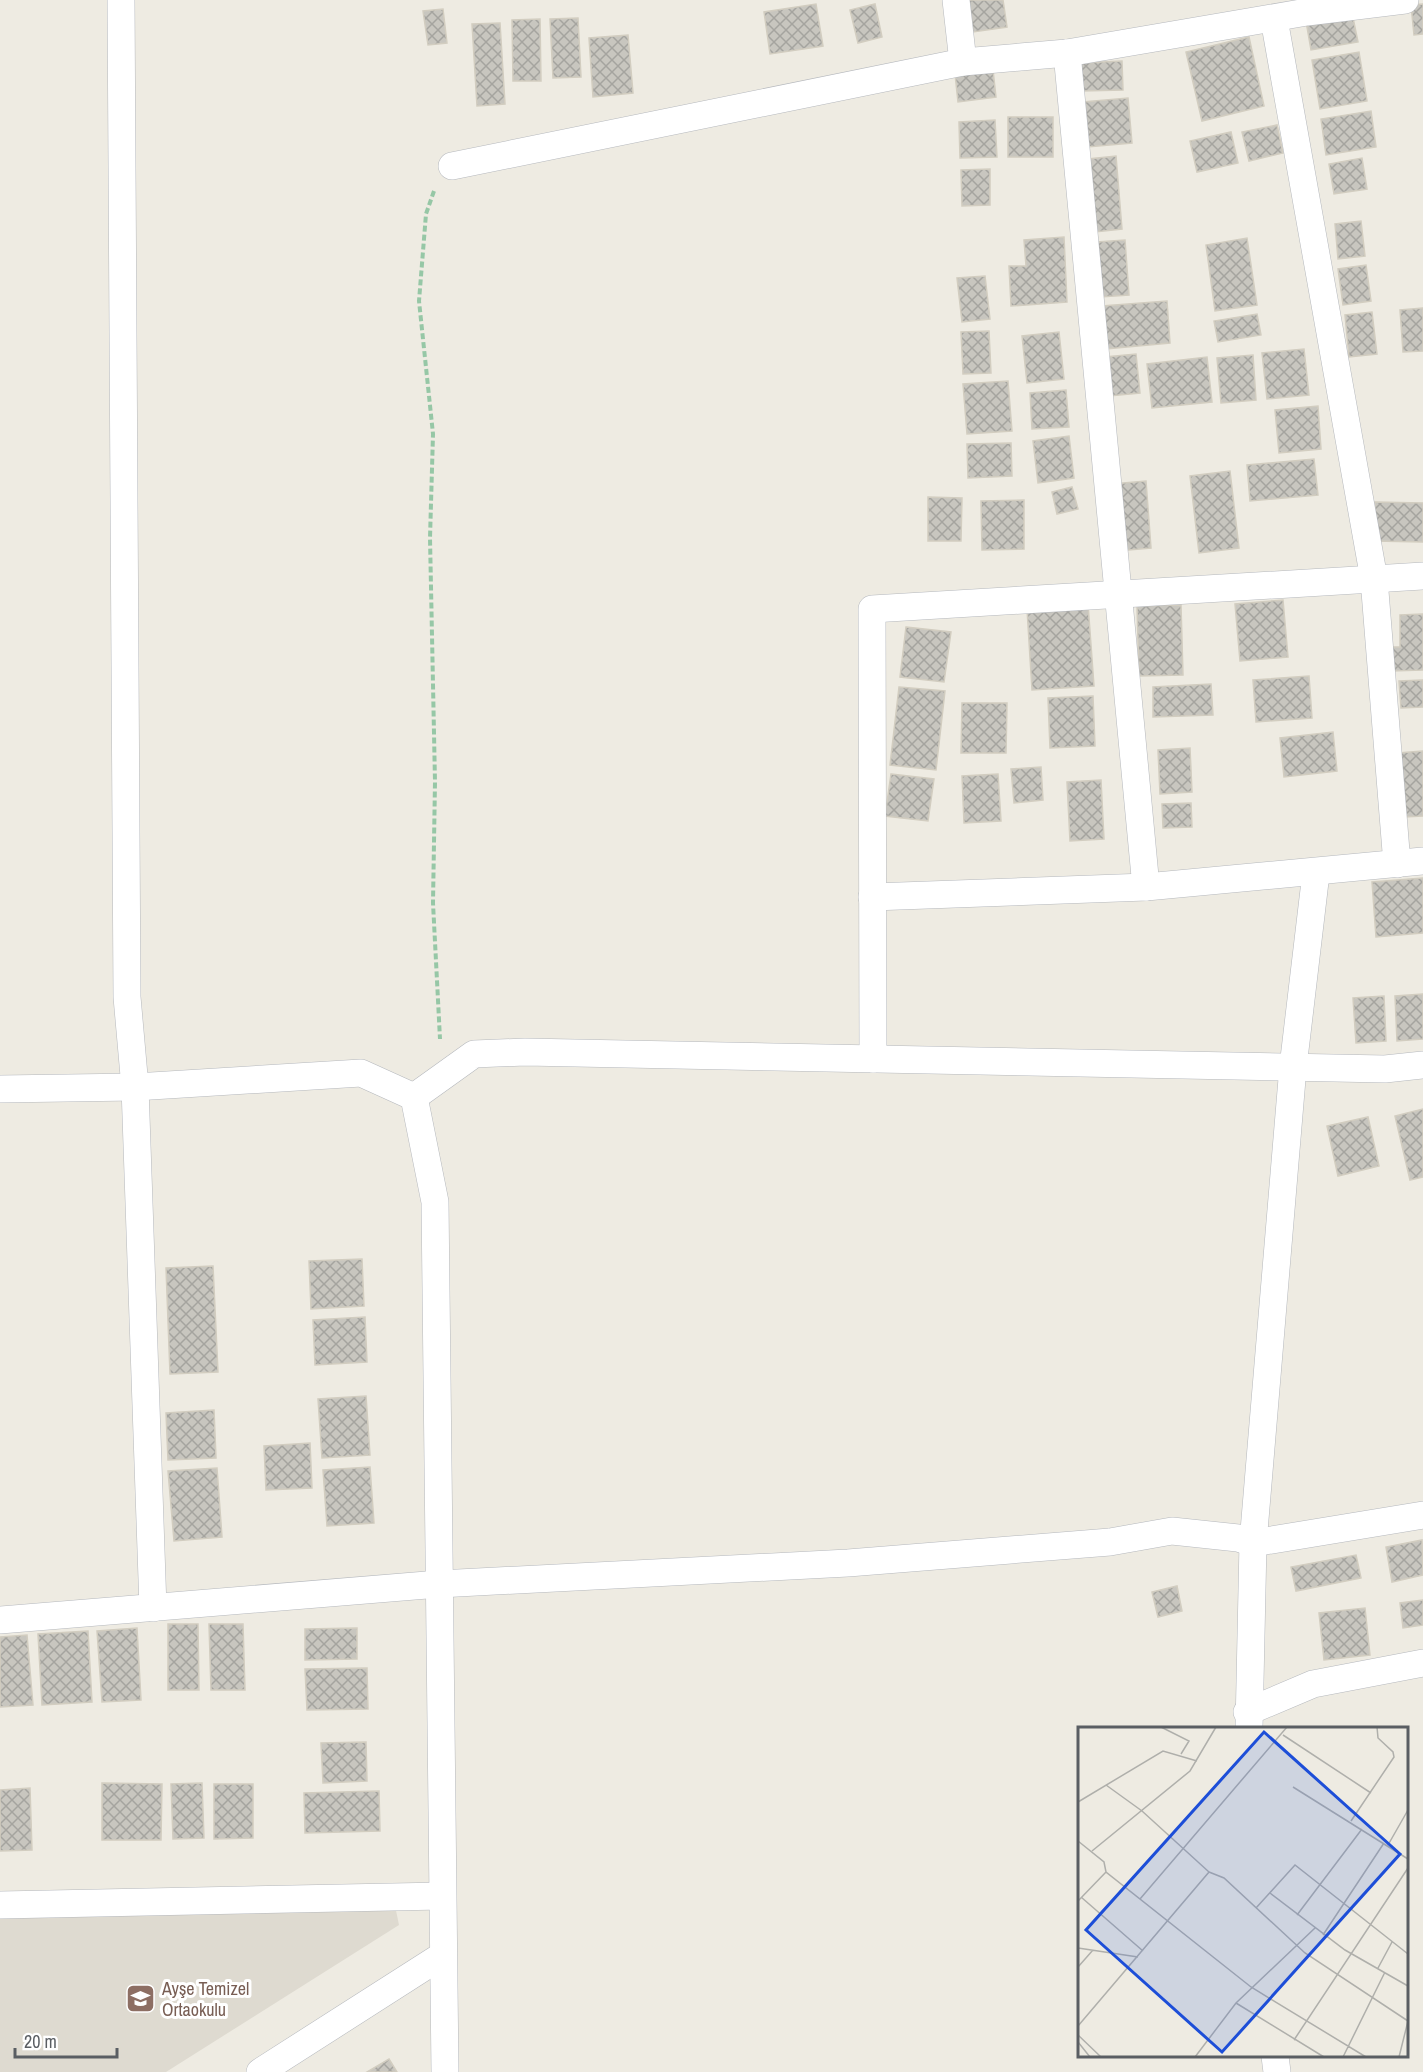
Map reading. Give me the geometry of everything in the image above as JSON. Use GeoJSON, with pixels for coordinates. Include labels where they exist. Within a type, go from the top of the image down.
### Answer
{"type":"FeatureCollection","features":[{"type":"Feature","properties":{"kind":"street"},"geometry":{"type":"LineString","coordinates":[[121,0],[127,997],[135,1087],[153,1608]]}},
{"type":"Feature","properties":{"kind":"street"},"geometry":{"type":"LineString","coordinates":[[956,0],[963,62]]}},
{"type":"Feature","properties":{"kind":"street"},"geometry":{"type":"LineString","coordinates":[[452,166],[963,62],[1067,53],[1274,19],[1306,6],[1405,0]]}},
{"type":"Feature","properties":{"kind":"street"},"geometry":{"type":"LineString","coordinates":[[872,897],[1146,887],[1410,863],[1374,579],[1274,19]]}},
{"type":"Feature","properties":{"kind":"street"},"geometry":{"type":"LineString","coordinates":[[1067,53],[1146,887]]}},
{"type":"Feature","properties":{"kind":"street"},"geometry":{"type":"LineString","coordinates":[[873,1059],[872,609],[1423,576]]}},
{"type":"Feature","properties":{"kind":"street"},"geometry":{"type":"LineString","coordinates":[[1248,1720],[1253,1543],[1293,1067],[1316,873]]}},
{"type":"Feature","properties":{"kind":"street"},"geometry":{"type":"LineString","coordinates":[[414,1097],[474,1054],[537,1052],[1385,1069],[1423,1065]]}},
{"type":"Feature","properties":{"kind":"street"},"geometry":{"type":"LineString","coordinates":[[0,1089],[135,1087],[361,1073],[414,1097]]}},
{"type":"Feature","properties":{"kind":"street"},"geometry":{"type":"LineString","coordinates":[[414,1097],[435,1202],[445,2072]]}},
{"type":"Feature","properties":{"kind":"street"},"geometry":{"type":"LineString","coordinates":[[0,1620],[439,1584],[848,1563],[1110,1542],[1172,1531],[1253,1543],[1423,1515]]}},
{"type":"Feature","properties":{"kind":"street"},"geometry":{"type":"LineString","coordinates":[[1248,1720],[1313,1684],[1423,1663]]}},
{"type":"Feature","properties":{"kind":"street"},"geometry":{"type":"LineString","coordinates":[[0,1905],[442,1896]]}},
{"type":"Feature","properties":{"kind":"street"},"geometry":{"type":"LineString","coordinates":[[260,2072],[443,1955]]}},
{"type":"Feature","properties":{"kind":"street"},"geometry":{"type":"LineString","coordinates":[[1275,2057],[1277,2072]]}},
{"type":"Feature","properties":{"kind":"path"},"geometry":{"type":"LineString","coordinates":[[436,1049],[440,1040],[433,903],[435,782],[430,538],[432,434],[419,301],[426,214],[438,179],[452,166]]}},
{"type":"Feature","properties":{"kind":"shaded area","name":"Ayşe Temizel Ortaokulu"},"geometry":{"type":"Polygon","coordinates":[[[393,1896],[399,1925],[166,2072],[0,2072],[0,1916],[393,1896]]]}},
{"type":"Feature","properties":{"kind":"building"},"geometry":{"type":"Polygon","coordinates":[[[969,0],[1003,0],[1007,27],[973,32],[969,0]]]}},
{"type":"Feature","properties":{"kind":"building"},"geometry":{"type":"Polygon","coordinates":[[[816,4],[823,46],[770,54],[764,12],[816,4]]]}},
{"type":"Feature","properties":{"kind":"building"},"geometry":{"type":"Polygon","coordinates":[[[875,4],[882,37],[858,43],[850,10],[875,4]]]}},
{"type":"Feature","properties":{"kind":"building"},"geometry":{"type":"Polygon","coordinates":[[[1423,4],[1423,34],[1414,35],[1411,5],[1423,4]]]}},
{"type":"Feature","properties":{"kind":"building"},"geometry":{"type":"Polygon","coordinates":[[[443,9],[447,43],[428,45],[423,11],[443,9]]]}},
{"type":"Feature","properties":{"kind":"building"},"geometry":{"type":"Polygon","coordinates":[[[1352,13],[1358,42],[1311,50],[1306,21],[1352,13]]]}},
{"type":"Feature","properties":{"kind":"building"},"geometry":{"type":"Polygon","coordinates":[[[578,18],[581,77],[553,78],[550,19],[578,18]]]}},
{"type":"Feature","properties":{"kind":"building"},"geometry":{"type":"Polygon","coordinates":[[[540,19],[541,81],[513,81],[512,20],[540,19]]]}},
{"type":"Feature","properties":{"kind":"building"},"geometry":{"type":"Polygon","coordinates":[[[500,23],[505,104],[477,106],[472,24],[500,23]]]}},
{"type":"Feature","properties":{"kind":"building"},"geometry":{"type":"Polygon","coordinates":[[[628,35],[633,93],[593,97],[589,38],[628,35]]]}},
{"type":"Feature","properties":{"kind":"building"},"geometry":{"type":"Polygon","coordinates":[[[1249,37],[1264,106],[1202,121],[1186,52],[1249,37]]]}},
{"type":"Feature","properties":{"kind":"building"},"geometry":{"type":"Polygon","coordinates":[[[1359,52],[1367,101],[1320,109],[1312,60],[1359,52]]]}},
{"type":"Feature","properties":{"kind":"building"},"geometry":{"type":"Polygon","coordinates":[[[1122,61],[1123,90],[1082,91],[1081,63],[1122,61]]]}},
{"type":"Feature","properties":{"kind":"building"},"geometry":{"type":"Polygon","coordinates":[[[993,70],[996,97],[958,102],[955,74],[993,70]]]}},
{"type":"Feature","properties":{"kind":"building"},"geometry":{"type":"Polygon","coordinates":[[[1128,98],[1132,143],[1087,147],[1083,102],[1128,98]]]}},
{"type":"Feature","properties":{"kind":"building"},"geometry":{"type":"Polygon","coordinates":[[[1371,111],[1376,147],[1326,155],[1321,119],[1371,111]]]}},
{"type":"Feature","properties":{"kind":"building"},"geometry":{"type":"Polygon","coordinates":[[[1008,117],[1053,117],[1053,157],[1008,157],[1008,117]]]}},
{"type":"Feature","properties":{"kind":"building"},"geometry":{"type":"Polygon","coordinates":[[[995,120],[997,157],[960,158],[959,122],[995,120]]]}},
{"type":"Feature","properties":{"kind":"building"},"geometry":{"type":"Polygon","coordinates":[[[1277,125],[1283,153],[1249,161],[1242,132],[1277,125]]]}},
{"type":"Feature","properties":{"kind":"building"},"geometry":{"type":"Polygon","coordinates":[[[1231,132],[1238,163],[1197,172],[1190,141],[1231,132]]]}},
{"type":"Feature","properties":{"kind":"building"},"geometry":{"type":"Polygon","coordinates":[[[1116,156],[1122,229],[1095,232],[1088,159],[1116,156]]]}},
{"type":"Feature","properties":{"kind":"building"},"geometry":{"type":"Polygon","coordinates":[[[1362,158],[1367,189],[1334,194],[1329,164],[1362,158]]]}},
{"type":"Feature","properties":{"kind":"building"},"geometry":{"type":"Polygon","coordinates":[[[990,169],[990,205],[962,206],[961,170],[990,169]]]}},
{"type":"Feature","properties":{"kind":"building"},"geometry":{"type":"Polygon","coordinates":[[[1361,221],[1365,256],[1338,259],[1335,224],[1361,221]]]}},
{"type":"Feature","properties":{"kind":"building"},"geometry":{"type":"Polygon","coordinates":[[[1064,237],[1067,302],[1011,306],[1009,266],[1026,266],[1024,240],[1064,237]]]}},
{"type":"Feature","properties":{"kind":"building"},"geometry":{"type":"Polygon","coordinates":[[[1247,238],[1257,305],[1215,311],[1206,245],[1247,238]]]}},
{"type":"Feature","properties":{"kind":"building"},"geometry":{"type":"Polygon","coordinates":[[[1125,240],[1129,295],[1100,297],[1097,242],[1125,240]]]}},
{"type":"Feature","properties":{"kind":"building"},"geometry":{"type":"Polygon","coordinates":[[[1366,265],[1371,301],[1343,305],[1338,269],[1366,265]]]}},
{"type":"Feature","properties":{"kind":"building"},"geometry":{"type":"Polygon","coordinates":[[[985,276],[990,319],[962,322],[957,278],[985,276]]]}},
{"type":"Feature","properties":{"kind":"building"},"geometry":{"type":"Polygon","coordinates":[[[1167,301],[1170,343],[1106,349],[1102,306],[1167,301]]]}},
{"type":"Feature","properties":{"kind":"building"},"geometry":{"type":"Polygon","coordinates":[[[1423,308],[1423,351],[1403,352],[1400,310],[1423,308]]]}},
{"type":"Feature","properties":{"kind":"building"},"geometry":{"type":"Polygon","coordinates":[[[1372,312],[1377,354],[1349,357],[1345,315],[1372,312]]]}},
{"type":"Feature","properties":{"kind":"building"},"geometry":{"type":"Polygon","coordinates":[[[1257,314],[1261,335],[1218,342],[1214,321],[1257,314]]]}},
{"type":"Feature","properties":{"kind":"building"},"geometry":{"type":"Polygon","coordinates":[[[989,331],[991,373],[963,374],[961,332],[989,331]]]}},
{"type":"Feature","properties":{"kind":"building"},"geometry":{"type":"Polygon","coordinates":[[[1059,332],[1064,379],[1027,383],[1022,336],[1059,332]]]}},
{"type":"Feature","properties":{"kind":"building"},"geometry":{"type":"Polygon","coordinates":[[[1304,349],[1309,395],[1267,399],[1262,353],[1304,349]]]}},
{"type":"Feature","properties":{"kind":"building"},"geometry":{"type":"Polygon","coordinates":[[[1136,354],[1140,393],[1109,396],[1105,357],[1136,354]]]}},
{"type":"Feature","properties":{"kind":"building"},"geometry":{"type":"Polygon","coordinates":[[[1253,355],[1256,400],[1221,403],[1217,358],[1253,355]]]}},
{"type":"Feature","properties":{"kind":"building"},"geometry":{"type":"Polygon","coordinates":[[[1207,357],[1212,402],[1152,408],[1147,364],[1207,357]]]}},
{"type":"Feature","properties":{"kind":"building"},"geometry":{"type":"Polygon","coordinates":[[[1008,381],[1012,431],[967,434],[963,384],[1008,381]]]}},
{"type":"Feature","properties":{"kind":"building"},"geometry":{"type":"Polygon","coordinates":[[[1066,390],[1069,427],[1032,429],[1030,393],[1066,390]]]}},
{"type":"Feature","properties":{"kind":"building"},"geometry":{"type":"Polygon","coordinates":[[[1318,406],[1321,449],[1279,453],[1275,410],[1318,406]]]}},
{"type":"Feature","properties":{"kind":"building"},"geometry":{"type":"Polygon","coordinates":[[[1069,436],[1074,478],[1038,483],[1033,441],[1069,436]]]}},
{"type":"Feature","properties":{"kind":"building"},"geometry":{"type":"Polygon","coordinates":[[[1011,443],[1012,476],[968,478],[967,444],[1011,443]]]}},
{"type":"Feature","properties":{"kind":"building"},"geometry":{"type":"Polygon","coordinates":[[[1314,459],[1318,495],[1250,501],[1247,465],[1314,459]]]}},
{"type":"Feature","properties":{"kind":"building"},"geometry":{"type":"Polygon","coordinates":[[[1230,471],[1239,548],[1199,553],[1190,476],[1230,471]]]}},
{"type":"Feature","properties":{"kind":"building"},"geometry":{"type":"Polygon","coordinates":[[[1146,481],[1151,548],[1117,551],[1112,484],[1146,481]]]}},
{"type":"Feature","properties":{"kind":"building"},"geometry":{"type":"Polygon","coordinates":[[[1072,487],[1078,509],[1057,514],[1052,492],[1072,487]]]}},
{"type":"Feature","properties":{"kind":"building"},"geometry":{"type":"Polygon","coordinates":[[[928,497],[962,498],[961,541],[928,541],[928,497]]]}},
{"type":"Feature","properties":{"kind":"building"},"geometry":{"type":"Polygon","coordinates":[[[1024,500],[1024,549],[982,550],[981,501],[1024,500]]]}},
{"type":"Feature","properties":{"kind":"building"},"geometry":{"type":"Polygon","coordinates":[[[1375,502],[1423,503],[1423,542],[1374,541],[1375,502]]]}},
{"type":"Feature","properties":{"kind":"building"},"geometry":{"type":"Polygon","coordinates":[[[1283,600],[1288,657],[1240,661],[1235,604],[1283,600]]]}},
{"type":"Feature","properties":{"kind":"building"},"geometry":{"type":"Polygon","coordinates":[[[1088,604],[1094,686],[1032,690],[1027,609],[1088,604]]]}},
{"type":"Feature","properties":{"kind":"building"},"geometry":{"type":"Polygon","coordinates":[[[1181,605],[1183,675],[1139,676],[1137,606],[1181,605]]]}},
{"type":"Feature","properties":{"kind":"building"},"geometry":{"type":"Polygon","coordinates":[[[1423,614],[1423,670],[1391,671],[1390,647],[1400,647],[1400,615],[1423,614]]]}},
{"type":"Feature","properties":{"kind":"building"},"geometry":{"type":"Polygon","coordinates":[[[906,627],[951,632],[944,682],[900,677],[906,627]]]}},
{"type":"Feature","properties":{"kind":"building"},"geometry":{"type":"Polygon","coordinates":[[[1309,676],[1312,718],[1256,722],[1253,680],[1309,676]]]}},
{"type":"Feature","properties":{"kind":"building"},"geometry":{"type":"Polygon","coordinates":[[[1423,680],[1423,707],[1401,708],[1399,681],[1423,680]]]}},
{"type":"Feature","properties":{"kind":"building"},"geometry":{"type":"Polygon","coordinates":[[[1211,684],[1213,715],[1153,717],[1153,687],[1211,684]]]}},
{"type":"Feature","properties":{"kind":"building"},"geometry":{"type":"Polygon","coordinates":[[[899,687],[945,691],[936,770],[890,765],[899,687]]]}},
{"type":"Feature","properties":{"kind":"building"},"geometry":{"type":"Polygon","coordinates":[[[1093,696],[1095,746],[1050,748],[1048,698],[1093,696]]]}},
{"type":"Feature","properties":{"kind":"building"},"geometry":{"type":"Polygon","coordinates":[[[962,703],[1007,703],[1006,753],[961,753],[962,703]]]}},
{"type":"Feature","properties":{"kind":"building"},"geometry":{"type":"Polygon","coordinates":[[[1333,732],[1337,771],[1284,777],[1280,738],[1333,732]]]}},
{"type":"Feature","properties":{"kind":"building"},"geometry":{"type":"Polygon","coordinates":[[[1190,748],[1192,792],[1160,794],[1158,750],[1190,748]]]}},
{"type":"Feature","properties":{"kind":"building"},"geometry":{"type":"Polygon","coordinates":[[[1423,751],[1423,816],[1404,817],[1398,753],[1423,751]]]}},
{"type":"Feature","properties":{"kind":"building"},"geometry":{"type":"Polygon","coordinates":[[[1041,767],[1043,800],[1014,803],[1011,769],[1041,767]]]}},
{"type":"Feature","properties":{"kind":"building"},"geometry":{"type":"Polygon","coordinates":[[[891,774],[934,779],[928,821],[885,816],[891,774]]]}},
{"type":"Feature","properties":{"kind":"building"},"geometry":{"type":"Polygon","coordinates":[[[998,774],[1001,821],[964,823],[962,776],[998,774]]]}},
{"type":"Feature","properties":{"kind":"building"},"geometry":{"type":"Polygon","coordinates":[[[1101,780],[1104,839],[1070,841],[1067,782],[1101,780]]]}},
{"type":"Feature","properties":{"kind":"building"},"geometry":{"type":"Polygon","coordinates":[[[1191,803],[1192,827],[1163,828],[1162,804],[1191,803]]]}},
{"type":"Feature","properties":{"kind":"building"},"geometry":{"type":"Polygon","coordinates":[[[1423,878],[1423,933],[1376,937],[1372,882],[1423,878]]]}},
{"type":"Feature","properties":{"kind":"building"},"geometry":{"type":"Polygon","coordinates":[[[1423,994],[1423,1039],[1397,1041],[1395,996],[1423,994]]]}},
{"type":"Feature","properties":{"kind":"building"},"geometry":{"type":"Polygon","coordinates":[[[1384,996],[1386,1041],[1356,1043],[1353,998],[1384,996]]]}},
{"type":"Feature","properties":{"kind":"building"},"geometry":{"type":"Polygon","coordinates":[[[1423,1109],[1423,1177],[1410,1180],[1395,1116],[1423,1109]]]}},
{"type":"Feature","properties":{"kind":"building"},"geometry":{"type":"Polygon","coordinates":[[[1368,1117],[1379,1166],[1338,1176],[1327,1126],[1368,1117]]]}},
{"type":"Feature","properties":{"kind":"building"},"geometry":{"type":"Polygon","coordinates":[[[362,1259],[364,1306],[311,1309],[309,1261],[362,1259]]]}},
{"type":"Feature","properties":{"kind":"building"},"geometry":{"type":"Polygon","coordinates":[[[213,1266],[218,1372],[170,1374],[166,1268],[213,1266]]]}},
{"type":"Feature","properties":{"kind":"building"},"geometry":{"type":"Polygon","coordinates":[[[365,1317],[367,1362],[315,1365],[313,1320],[365,1317]]]}},
{"type":"Feature","properties":{"kind":"building"},"geometry":{"type":"Polygon","coordinates":[[[366,1396],[370,1455],[322,1458],[318,1399],[366,1396]]]}},
{"type":"Feature","properties":{"kind":"building"},"geometry":{"type":"Polygon","coordinates":[[[214,1410],[216,1458],[168,1460],[166,1413],[214,1410]]]}},
{"type":"Feature","properties":{"kind":"building"},"geometry":{"type":"Polygon","coordinates":[[[310,1443],[312,1488],[266,1490],[264,1446],[310,1443]]]}},
{"type":"Feature","properties":{"kind":"building"},"geometry":{"type":"Polygon","coordinates":[[[370,1467],[374,1523],[327,1526],[323,1470],[370,1467]]]}},
{"type":"Feature","properties":{"kind":"building"},"geometry":{"type":"Polygon","coordinates":[[[217,1468],[222,1537],[174,1541],[168,1471],[217,1468]]]}},
{"type":"Feature","properties":{"kind":"building"},"geometry":{"type":"Polygon","coordinates":[[[1422,1540],[1423,1575],[1392,1582],[1386,1547],[1422,1540]]]}},
{"type":"Feature","properties":{"kind":"building"},"geometry":{"type":"Polygon","coordinates":[[[1356,1555],[1361,1578],[1296,1591],[1291,1567],[1356,1555]]]}},
{"type":"Feature","properties":{"kind":"building"},"geometry":{"type":"Polygon","coordinates":[[[1177,1586],[1182,1611],[1158,1617],[1152,1592],[1177,1586]]]}},
{"type":"Feature","properties":{"kind":"building"},"geometry":{"type":"Polygon","coordinates":[[[1423,1600],[1423,1625],[1403,1628],[1400,1603],[1423,1600]]]}},
{"type":"Feature","properties":{"kind":"building"},"geometry":{"type":"Polygon","coordinates":[[[1365,1608],[1370,1655],[1324,1660],[1319,1613],[1365,1608]]]}},
{"type":"Feature","properties":{"kind":"building"},"geometry":{"type":"Polygon","coordinates":[[[168,1624],[198,1624],[199,1690],[168,1690],[168,1624]]]}},
{"type":"Feature","properties":{"kind":"building"},"geometry":{"type":"Polygon","coordinates":[[[209,1624],[243,1624],[245,1690],[211,1690],[209,1624]]]}},
{"type":"Feature","properties":{"kind":"building"},"geometry":{"type":"Polygon","coordinates":[[[137,1628],[141,1700],[102,1702],[97,1631],[137,1628]]]}},
{"type":"Feature","properties":{"kind":"building"},"geometry":{"type":"Polygon","coordinates":[[[357,1628],[357,1659],[305,1660],[305,1629],[357,1628]]]}},
{"type":"Feature","properties":{"kind":"building"},"geometry":{"type":"Polygon","coordinates":[[[88,1631],[92,1702],[42,1705],[38,1634],[88,1631]]]}},
{"type":"Feature","properties":{"kind":"building"},"geometry":{"type":"Polygon","coordinates":[[[27,1635],[33,1705],[0,1707],[0,1637],[27,1635]]]}},
{"type":"Feature","properties":{"kind":"building"},"geometry":{"type":"Polygon","coordinates":[[[367,1668],[368,1709],[307,1710],[305,1669],[367,1668]]]}},
{"type":"Feature","properties":{"kind":"building"},"geometry":{"type":"Polygon","coordinates":[[[366,1742],[367,1781],[323,1783],[321,1743],[366,1742]]]}},
{"type":"Feature","properties":{"kind":"building"},"geometry":{"type":"Polygon","coordinates":[[[102,1783],[162,1784],[161,1840],[102,1840],[102,1783]]]}},
{"type":"Feature","properties":{"kind":"building"},"geometry":{"type":"Polygon","coordinates":[[[202,1783],[204,1838],[173,1839],[171,1784],[202,1783]]]}},
{"type":"Feature","properties":{"kind":"building"},"geometry":{"type":"Polygon","coordinates":[[[214,1784],[253,1784],[253,1838],[214,1839],[214,1784]]]}},
{"type":"Feature","properties":{"kind":"building"},"geometry":{"type":"Polygon","coordinates":[[[30,1788],[32,1850],[0,1851],[0,1790],[30,1788]]]}},
{"type":"Feature","properties":{"kind":"building"},"geometry":{"type":"Polygon","coordinates":[[[379,1791],[380,1831],[305,1833],[304,1793],[379,1791]]]}},
{"type":"Feature","properties":{"kind":"building"},"geometry":{"type":"Polygon","coordinates":[[[389,2059],[397,2072],[367,2072],[389,2059]]]}},
{"type":"Feature","properties":{"kind":"place","name":"Ayşe Temizel Ortaokulu"},"geometry":{"type":"Point","coordinates":[141,1998]}}]}
